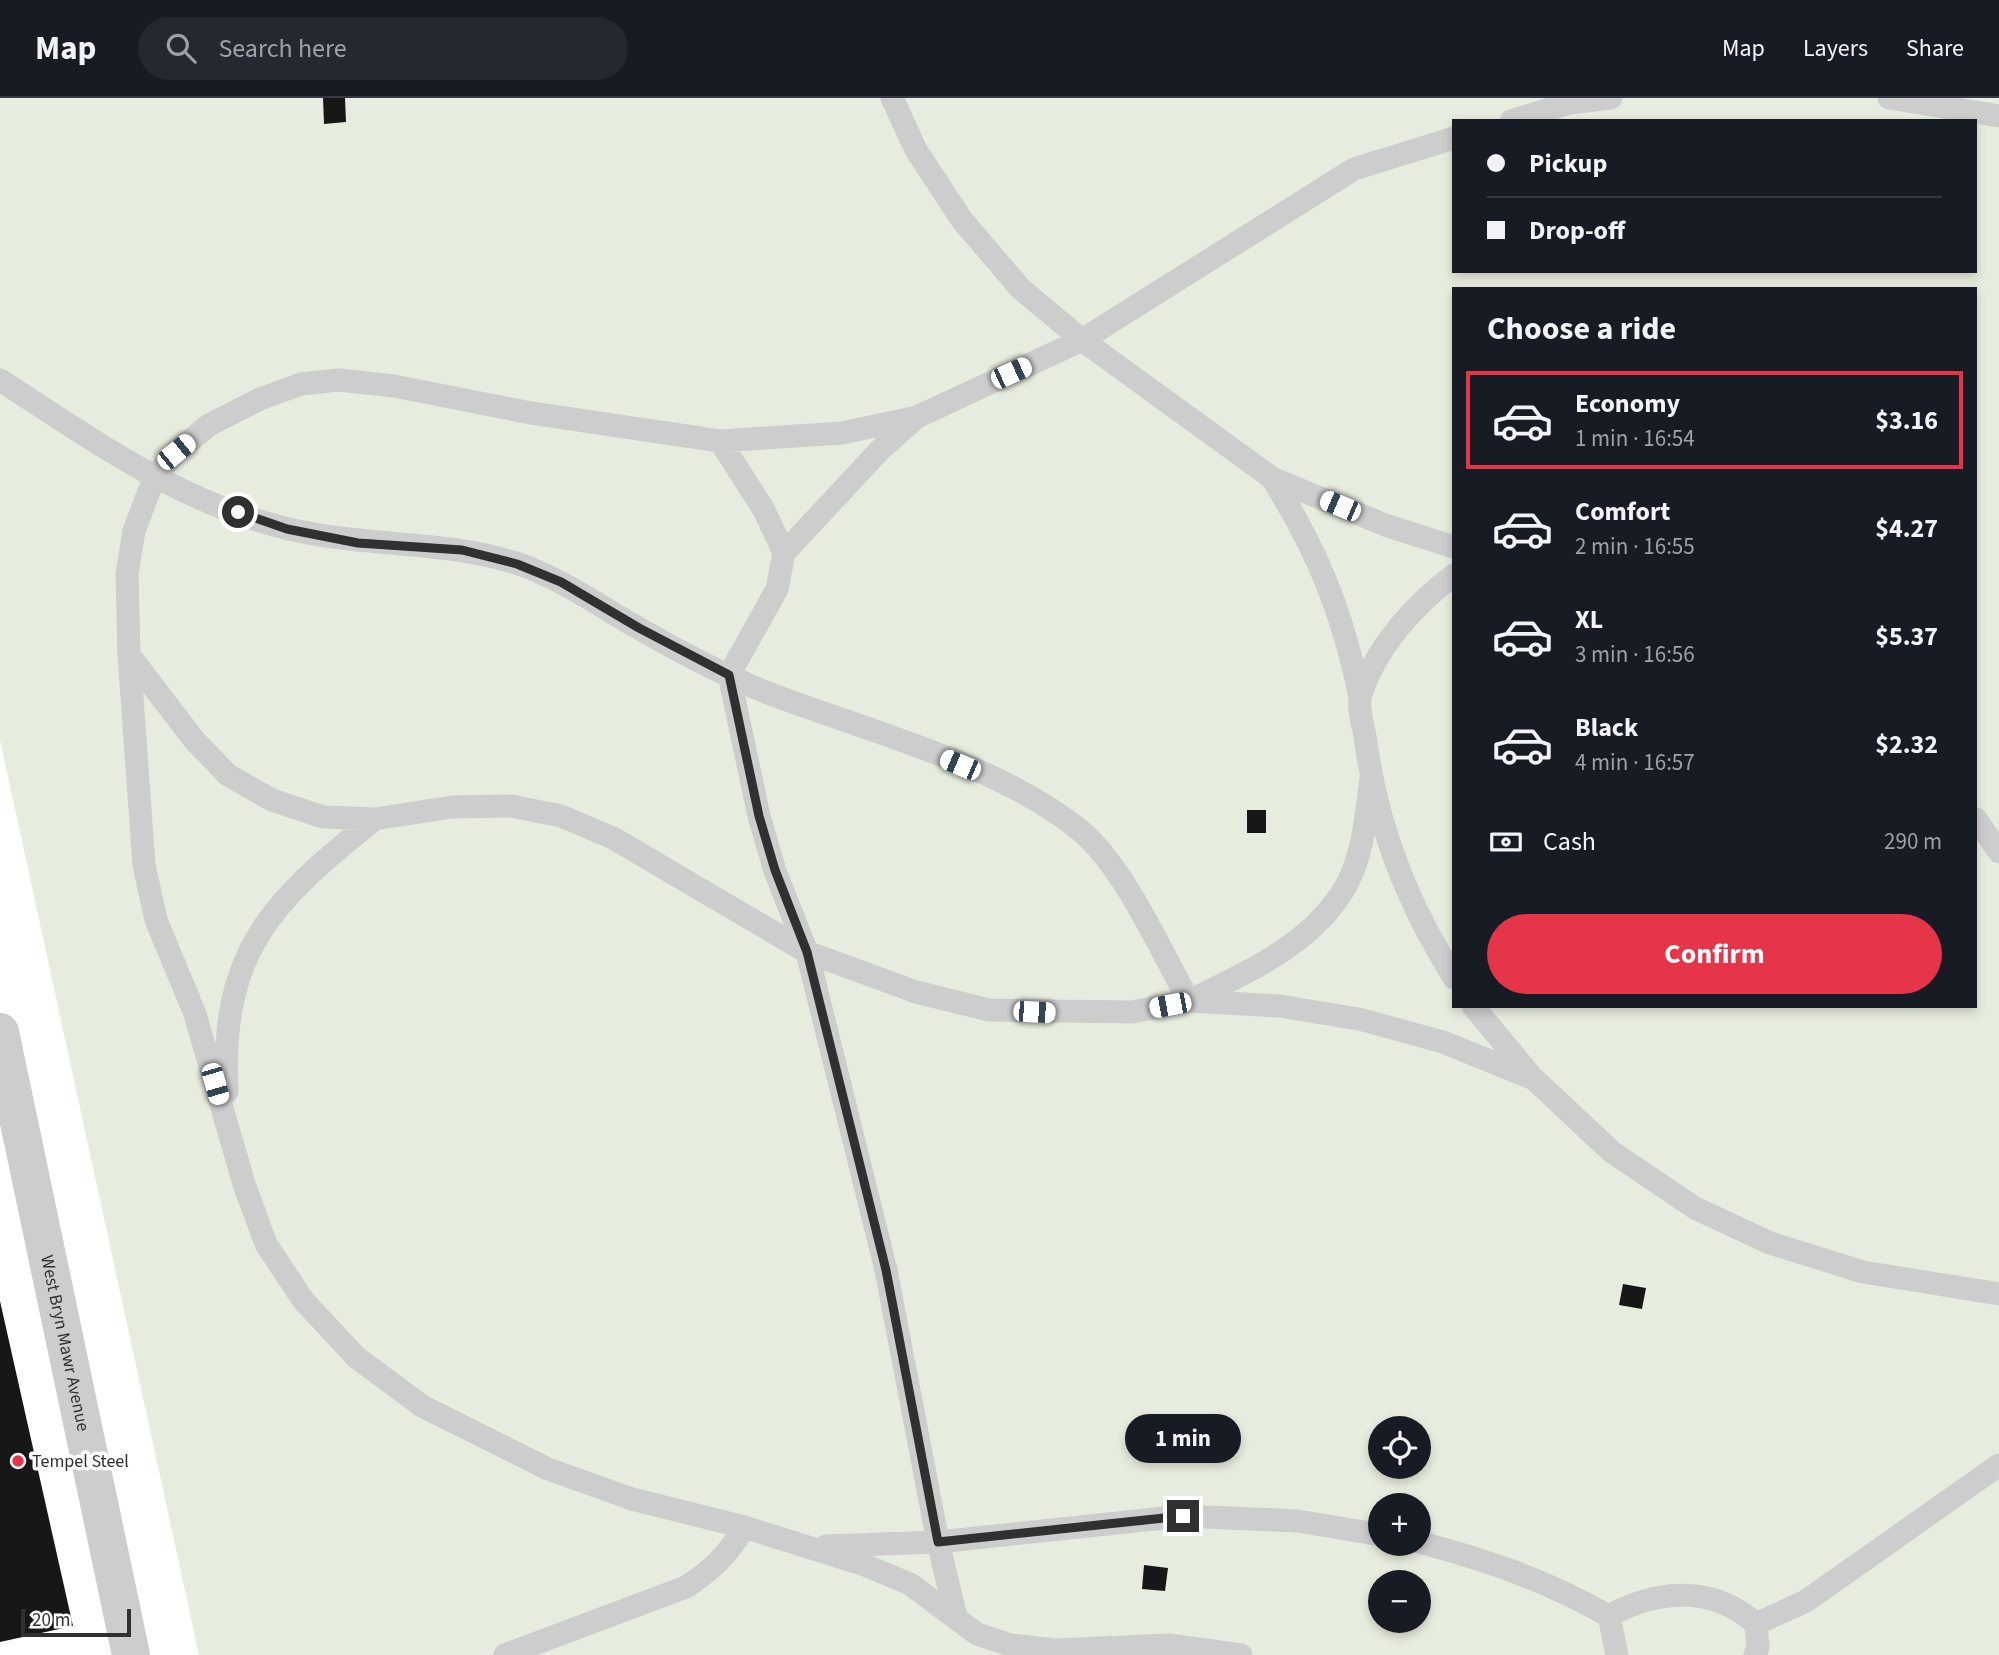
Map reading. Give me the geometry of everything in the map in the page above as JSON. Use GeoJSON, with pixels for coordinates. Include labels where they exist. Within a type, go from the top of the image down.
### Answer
{"type":"FeatureCollection","features":[{"type":"Feature","properties":{"kind":"street","name":"West Bryn Mawr Avenue"},"geometry":{"type":"LineString","coordinates":[[0,1032],[131,1655]]}},
{"type":"Feature","properties":{"kind":"lane"},"geometry":{"type":"LineString","coordinates":[[892,98],[916,150],[962,220],[1020,288],[1082,340],[1272,478],[1385,525],[1452,546]]}},
{"type":"Feature","properties":{"kind":"lane"},"geometry":{"type":"LineString","coordinates":[[1517,119],[1569,103],[1611,98]]}},
{"type":"Feature","properties":{"kind":"lane"},"geometry":{"type":"LineString","coordinates":[[1889,98],[1999,116]]}},
{"type":"Feature","properties":{"kind":"lane"},"geometry":{"type":"LineString","coordinates":[[1241,1655],[1169,1645],[1055,1650],[1010,1646],[977,1634],[910,1584],[862,1564],[744,1527],[632,1499],[548,1469],[422,1406],[356,1357],[303,1300],[267,1244],[244,1184],[195,1014],[156,920],[144,865],[129,655],[127,574],[134,531],[154,478],[176,452],[209,425],[260,399],[301,384],[339,380],[394,386],[610,426],[719,441],[842,433],[917,417],[1082,340],[1354,169],[1452,139]]}},
{"type":"Feature","properties":{"kind":"lane"},"geometry":{"type":"LineString","coordinates":[[0,380],[154,478],[214,504],[287,529],[358,543],[462,550],[517,564],[561,582],[639,628],[774,696],[918,747],[981,774],[1046,807],[1083,833],[1106,859],[1134,902],[1189,1001]]}},
{"type":"Feature","properties":{"kind":"lane"},"geometry":{"type":"LineString","coordinates":[[917,417],[880,450],[784,553],[776,589],[729,675],[759,816],[775,870],[807,952],[886,1270],[938,1542],[956,1617]]}},
{"type":"Feature","properties":{"kind":"lane"},"geometry":{"type":"LineString","coordinates":[[719,441],[764,510],[784,553]]}},
{"type":"Feature","properties":{"kind":"lane"},"geometry":{"type":"LineString","coordinates":[[1272,478],[1304,529],[1328,580],[1349,645],[1360,697],[1371,779],[1385,839],[1429,937],[1452,975]]}},
{"type":"Feature","properties":{"kind":"lane"},"geometry":{"type":"LineString","coordinates":[[1360,697],[1383,650],[1412,610],[1452,577]]}},
{"type":"Feature","properties":{"kind":"lane"},"geometry":{"type":"LineString","coordinates":[[129,655],[195,741],[228,775],[272,800],[323,817],[374,819],[452,807],[511,806],[561,816],[613,838],[807,952],[916,992],[989,1010],[1132,1012],[1189,1001],[1279,1006],[1359,1019],[1443,1042],[1534,1079]]}},
{"type":"Feature","properties":{"kind":"lane"},"geometry":{"type":"LineString","coordinates":[[1189,1001],[1275,957],[1323,918],[1348,883],[1362,840],[1371,779]]}},
{"type":"Feature","properties":{"kind":"lane"},"geometry":{"type":"LineString","coordinates":[[229,1130],[225,1048],[231,998],[249,950],[285,897],[324,859],[374,819]]}},
{"type":"Feature","properties":{"kind":"lane"},"geometry":{"type":"LineString","coordinates":[[1977,820],[1999,852]]}},
{"type":"Feature","properties":{"kind":"lane"},"geometry":{"type":"LineString","coordinates":[[1475,1008],[1534,1079],[1612,1152],[1695,1208],[1770,1243],[1863,1272],[1999,1294]]}},
{"type":"Feature","properties":{"kind":"lane"},"geometry":{"type":"LineString","coordinates":[[1756,1623],[1806,1601],[1999,1465]]}},
{"type":"Feature","properties":{"kind":"lane"},"geometry":{"type":"LineString","coordinates":[[803,1547],[938,1542],[1183,1516],[1298,1521],[1368,1533]]}},
{"type":"Feature","properties":{"kind":"lane"},"geometry":{"type":"LineString","coordinates":[[505,1655],[686,1587],[713,1570],[732,1549],[744,1527]]}},
{"type":"Feature","properties":{"kind":"lane"},"geometry":{"type":"LineString","coordinates":[[1431,1545],[1504,1565],[1556,1587],[1609,1616],[1617,1655]]}},
{"type":"Feature","properties":{"kind":"lane"},"geometry":{"type":"LineString","coordinates":[[1609,1616],[1633,1602],[1662,1594],[1706,1596],[1739,1608],[1756,1623],[1758,1647],[1755,1655]]}},
{"type":"Feature","properties":{"kind":"green space"},"geometry":{"type":"Polygon","coordinates":[[[0,98],[1999,98],[1999,1655],[199,1655],[0,740],[0,98]]]}},
{"type":"Feature","properties":{"kind":"building"},"geometry":{"type":"Polygon","coordinates":[[[323,98],[345,98],[346,122],[324,124],[323,98]]]}},
{"type":"Feature","properties":{"kind":"building"},"geometry":{"type":"Polygon","coordinates":[[[1247,810],[1266,810],[1266,833],[1247,833],[1247,810]]]}},
{"type":"Feature","properties":{"kind":"building"},"geometry":{"type":"Polygon","coordinates":[[[1623,1284],[1646,1288],[1642,1309],[1619,1305],[1623,1284]]]}},
{"type":"Feature","properties":{"kind":"building","name":"Tempel Steel"},"geometry":{"type":"Polygon","coordinates":[[[0,1301],[73,1626],[0,1642],[0,1301]]]}},
{"type":"Feature","properties":{"kind":"building"},"geometry":{"type":"Polygon","coordinates":[[[1144,1565],[1168,1568],[1165,1591],[1142,1589],[1144,1565]]]}},
{"type":"Feature","properties":{"kind":"place","name":"Tempel Steel"},"geometry":{"type":"Point","coordinates":[18,1461]}},
{"type":"Feature","properties":{"kind":"route"},"geometry":{"type":"LineString","coordinates":[[238,512],[287,529],[358,543],[462,550],[517,564],[561,582],[639,628],[729,675],[759,816],[775,870],[807,952],[886,1270],[938,1542],[1183,1516]]}}]}
